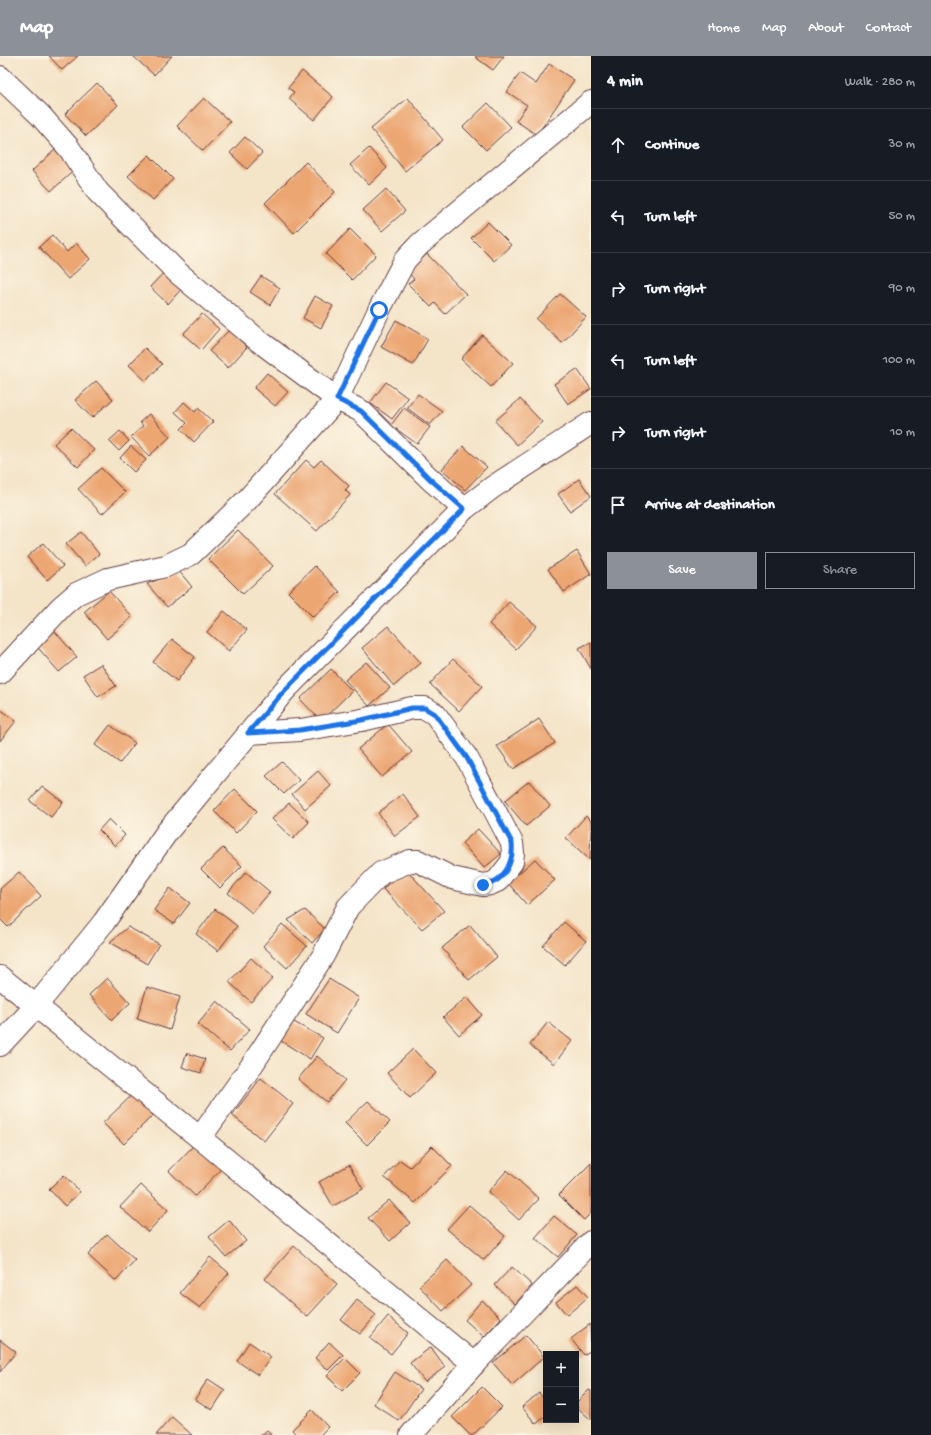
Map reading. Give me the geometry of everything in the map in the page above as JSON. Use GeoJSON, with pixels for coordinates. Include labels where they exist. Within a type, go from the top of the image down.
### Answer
{"type":"FeatureCollection","features":[{"type":"Feature","properties":{"kind":"street"},"geometry":{"type":"LineString","coordinates":[[0,77],[40,115],[70,148],[98,192],[177,272],[259,341],[337,399],[361,411],[430,479],[464,509]]}},
{"type":"Feature","properties":{"kind":"street"},"geometry":{"type":"LineString","coordinates":[[0,673],[76,594],[108,579],[166,566],[191,554],[247,500],[337,399],[379,310],[405,260],[420,244],[591,102]]}},
{"type":"Feature","properties":{"kind":"street"},"geometry":{"type":"LineString","coordinates":[[0,1045],[36,1006],[104,922],[167,832],[284,691],[464,509],[493,487],[591,423]]}},
{"type":"Feature","properties":{"kind":"street"},"geometry":{"type":"LineString","coordinates":[[200,1138],[250,1068],[323,956],[348,907],[381,873],[410,861],[418,861],[452,878],[483,885],[497,881],[512,862],[512,843],[467,758],[435,714],[425,708],[412,708],[362,720],[300,730],[248,733]]}},
{"type":"Feature","properties":{"kind":"street"},"geometry":{"type":"LineString","coordinates":[[0,977],[200,1138],[474,1364]]}},
{"type":"Feature","properties":{"kind":"street"},"geometry":{"type":"LineString","coordinates":[[411,1435],[474,1364],[591,1242]]}},
{"type":"Feature","properties":{"kind":"building"},"geometry":{"type":"Polygon","coordinates":[[[49,56],[78,56],[62,70],[49,56]]]}},
{"type":"Feature","properties":{"kind":"building"},"geometry":{"type":"Polygon","coordinates":[[[133,56],[172,56],[154,75],[133,56]]]}},
{"type":"Feature","properties":{"kind":"building"},"geometry":{"type":"Polygon","coordinates":[[[504,56],[493,70],[475,57],[504,56]]]}},
{"type":"Feature","properties":{"kind":"building"},"geometry":{"type":"Polygon","coordinates":[[[549,64],[574,80],[537,135],[516,121],[527,105],[507,92],[520,73],[536,84],[549,64]]]}},
{"type":"Feature","properties":{"kind":"building"},"geometry":{"type":"Polygon","coordinates":[[[302,71],[333,97],[314,120],[289,99],[294,92],[288,88],[302,71]]]}},
{"type":"Feature","properties":{"kind":"building"},"geometry":{"type":"Polygon","coordinates":[[[97,83],[118,105],[86,136],[65,114],[97,83]]]}},
{"type":"Feature","properties":{"kind":"building"},"geometry":{"type":"Polygon","coordinates":[[[204,98],[230,122],[203,151],[177,126],[204,98]]]}},
{"type":"Feature","properties":{"kind":"building"},"geometry":{"type":"Polygon","coordinates":[[[408,98],[443,140],[405,171],[371,129],[408,98]]]}},
{"type":"Feature","properties":{"kind":"building"},"geometry":{"type":"Polygon","coordinates":[[[488,103],[511,127],[486,150],[463,127],[488,103]]]}},
{"type":"Feature","properties":{"kind":"building"},"geometry":{"type":"Polygon","coordinates":[[[245,137],[262,153],[247,169],[230,153],[245,137]]]}},
{"type":"Feature","properties":{"kind":"building"},"geometry":{"type":"Polygon","coordinates":[[[58,147],[78,167],[51,191],[32,171],[58,147]]]}},
{"type":"Feature","properties":{"kind":"building"},"geometry":{"type":"Polygon","coordinates":[[[369,148],[387,168],[369,185],[350,165],[369,148]]]}},
{"type":"Feature","properties":{"kind":"building"},"geometry":{"type":"Polygon","coordinates":[[[149,155],[173,179],[153,200],[128,176],[149,155]]]}},
{"type":"Feature","properties":{"kind":"building"},"geometry":{"type":"Polygon","coordinates":[[[306,162],[335,192],[294,233],[265,203],[306,162]]]}},
{"type":"Feature","properties":{"kind":"building"},"geometry":{"type":"Polygon","coordinates":[[[386,189],[405,211],[382,231],[363,210],[386,189]]]}},
{"type":"Feature","properties":{"kind":"building"},"geometry":{"type":"Polygon","coordinates":[[[488,222],[511,245],[494,261],[471,238],[488,222]]]}},
{"type":"Feature","properties":{"kind":"building"},"geometry":{"type":"Polygon","coordinates":[[[350,229],[376,255],[352,280],[326,254],[350,229]]]}},
{"type":"Feature","properties":{"kind":"building"},"geometry":{"type":"Polygon","coordinates":[[[52,235],[67,252],[76,243],[90,259],[68,279],[39,247],[52,235]]]}},
{"type":"Feature","properties":{"kind":"building"},"geometry":{"type":"Polygon","coordinates":[[[427,254],[466,294],[445,314],[435,303],[431,307],[408,284],[414,279],[408,272],[427,254]]]}},
{"type":"Feature","properties":{"kind":"building"},"geometry":{"type":"Polygon","coordinates":[[[166,270],[184,286],[168,304],[150,287],[166,270]]]}},
{"type":"Feature","properties":{"kind":"building"},"geometry":{"type":"Polygon","coordinates":[[[261,276],[280,288],[270,305],[250,292],[261,276]]]}},
{"type":"Feature","properties":{"kind":"building"},"geometry":{"type":"Polygon","coordinates":[[[560,294],[586,317],[562,343],[536,319],[560,294]]]}},
{"type":"Feature","properties":{"kind":"building"},"geometry":{"type":"Polygon","coordinates":[[[315,296],[333,306],[321,328],[303,318],[315,296]]]}},
{"type":"Feature","properties":{"kind":"building"},"geometry":{"type":"Polygon","coordinates":[[[202,314],[219,329],[201,350],[183,334],[202,314]]]}},
{"type":"Feature","properties":{"kind":"building"},"geometry":{"type":"Polygon","coordinates":[[[396,320],[428,339],[413,365],[381,347],[396,320]]]}},
{"type":"Feature","properties":{"kind":"building"},"geometry":{"type":"Polygon","coordinates":[[[229,330],[247,347],[228,368],[209,351],[229,330]]]}},
{"type":"Feature","properties":{"kind":"building"},"geometry":{"type":"Polygon","coordinates":[[[482,335],[513,363],[491,387],[461,359],[482,335]]]}},
{"type":"Feature","properties":{"kind":"building"},"geometry":{"type":"Polygon","coordinates":[[[145,348],[162,364],[146,381],[129,365],[145,348]]]}},
{"type":"Feature","properties":{"kind":"building"},"geometry":{"type":"Polygon","coordinates":[[[577,369],[591,389],[568,404],[554,384],[577,369]]]}},
{"type":"Feature","properties":{"kind":"building"},"geometry":{"type":"Polygon","coordinates":[[[267,373],[288,392],[275,406],[254,388],[267,373]]]}},
{"type":"Feature","properties":{"kind":"building"},"geometry":{"type":"Polygon","coordinates":[[[96,381],[113,399],[92,418],[75,400],[96,381]]]}},
{"type":"Feature","properties":{"kind":"building"},"geometry":{"type":"Polygon","coordinates":[[[386,382],[408,398],[392,419],[370,403],[386,382]]]}},
{"type":"Feature","properties":{"kind":"building"},"geometry":{"type":"Polygon","coordinates":[[[418,394],[442,411],[430,425],[407,408],[418,394]]]}},
{"type":"Feature","properties":{"kind":"building"},"geometry":{"type":"Polygon","coordinates":[[[520,399],[542,422],[517,445],[495,421],[520,399]]]}},
{"type":"Feature","properties":{"kind":"building"},"geometry":{"type":"Polygon","coordinates":[[[184,402],[195,412],[198,408],[213,422],[194,442],[181,429],[187,423],[175,412],[184,402]]]}},
{"type":"Feature","properties":{"kind":"building"},"geometry":{"type":"Polygon","coordinates":[[[404,408],[430,427],[417,444],[391,425],[404,408]]]}},
{"type":"Feature","properties":{"kind":"building"},"geometry":{"type":"Polygon","coordinates":[[[149,414],[170,437],[149,456],[131,437],[143,426],[140,422],[149,414]]]}},
{"type":"Feature","properties":{"kind":"building"},"geometry":{"type":"Polygon","coordinates":[[[71,428],[94,450],[78,467],[54,444],[71,428]]]}},
{"type":"Feature","properties":{"kind":"building"},"geometry":{"type":"Polygon","coordinates":[[[120,431],[129,441],[119,451],[109,441],[120,431]]]}},
{"type":"Feature","properties":{"kind":"building"},"geometry":{"type":"Polygon","coordinates":[[[131,446],[146,460],[134,472],[120,458],[131,446]]]}},
{"type":"Feature","properties":{"kind":"building"},"geometry":{"type":"Polygon","coordinates":[[[463,446],[487,467],[465,490],[442,469],[463,446]]]}},
{"type":"Feature","properties":{"kind":"building"},"geometry":{"type":"Polygon","coordinates":[[[306,460],[314,467],[321,460],[349,486],[345,490],[350,495],[317,531],[275,494],[306,460]]]}},
{"type":"Feature","properties":{"kind":"building"},"geometry":{"type":"Polygon","coordinates":[[[101,468],[125,492],[102,514],[78,489],[101,468]]]}},
{"type":"Feature","properties":{"kind":"building"},"geometry":{"type":"Polygon","coordinates":[[[579,479],[591,496],[570,511],[558,494],[579,479]]]}},
{"type":"Feature","properties":{"kind":"building"},"geometry":{"type":"Polygon","coordinates":[[[238,530],[273,566],[243,594],[208,559],[238,530]]]}},
{"type":"Feature","properties":{"kind":"building"},"geometry":{"type":"Polygon","coordinates":[[[81,532],[99,554],[85,566],[66,544],[81,532]]]}},
{"type":"Feature","properties":{"kind":"building"},"geometry":{"type":"Polygon","coordinates":[[[43,543],[63,566],[47,580],[27,557],[43,543]]]}},
{"type":"Feature","properties":{"kind":"building"},"geometry":{"type":"Polygon","coordinates":[[[577,551],[591,574],[564,592],[548,569],[577,551]]]}},
{"type":"Feature","properties":{"kind":"building"},"geometry":{"type":"Polygon","coordinates":[[[315,566],[340,592],[313,617],[288,592],[315,566]]]}},
{"type":"Feature","properties":{"kind":"building"},"geometry":{"type":"Polygon","coordinates":[[[179,571],[192,587],[167,607],[147,584],[179,571]]]}},
{"type":"Feature","properties":{"kind":"building"},"geometry":{"type":"Polygon","coordinates":[[[109,591],[132,617],[107,639],[84,612],[109,591]]]}},
{"type":"Feature","properties":{"kind":"building"},"geometry":{"type":"Polygon","coordinates":[[[509,602],[537,626],[516,649],[489,624],[509,602]]]}},
{"type":"Feature","properties":{"kind":"building"},"geometry":{"type":"Polygon","coordinates":[[[224,611],[247,630],[229,651],[207,632],[224,611]]]}},
{"type":"Feature","properties":{"kind":"building"},"geometry":{"type":"Polygon","coordinates":[[[388,626],[421,663],[394,686],[362,648],[388,626]]]}},
{"type":"Feature","properties":{"kind":"building"},"geometry":{"type":"Polygon","coordinates":[[[52,628],[77,657],[59,672],[34,643],[52,628]]]}},
{"type":"Feature","properties":{"kind":"building"},"geometry":{"type":"Polygon","coordinates":[[[172,639],[195,657],[177,681],[153,662],[172,639]]]}},
{"type":"Feature","properties":{"kind":"building"},"geometry":{"type":"Polygon","coordinates":[[[591,642],[591,669],[579,648],[591,642]]]}},
{"type":"Feature","properties":{"kind":"building"},"geometry":{"type":"Polygon","coordinates":[[[453,659],[482,686],[459,711],[430,684],[453,659]]]}},
{"type":"Feature","properties":{"kind":"building"},"geometry":{"type":"Polygon","coordinates":[[[366,662],[390,688],[369,706],[345,680],[366,662]]]}},
{"type":"Feature","properties":{"kind":"building"},"geometry":{"type":"Polygon","coordinates":[[[101,664],[116,686],[98,697],[83,675],[101,664]]]}},
{"type":"Feature","properties":{"kind":"building"},"geometry":{"type":"Polygon","coordinates":[[[331,669],[352,691],[321,721],[300,699],[331,669]]]}},
{"type":"Feature","properties":{"kind":"building"},"geometry":{"type":"Polygon","coordinates":[[[0,709],[16,721],[0,741],[0,709]]]}},
{"type":"Feature","properties":{"kind":"building"},"geometry":{"type":"Polygon","coordinates":[[[539,719],[555,743],[513,769],[497,746],[539,719]]]}},
{"type":"Feature","properties":{"kind":"building"},"geometry":{"type":"Polygon","coordinates":[[[388,724],[412,752],[382,777],[358,749],[388,724]]]}},
{"type":"Feature","properties":{"kind":"building"},"geometry":{"type":"Polygon","coordinates":[[[110,725],[135,743],[120,763],[95,745],[110,725]]]}},
{"type":"Feature","properties":{"kind":"building"},"geometry":{"type":"Polygon","coordinates":[[[282,762],[299,780],[284,794],[266,776],[282,762]]]}},
{"type":"Feature","properties":{"kind":"building"},"geometry":{"type":"Polygon","coordinates":[[[318,771],[331,786],[305,809],[292,794],[318,771]]]}},
{"type":"Feature","properties":{"kind":"building"},"geometry":{"type":"Polygon","coordinates":[[[529,781],[550,806],[526,826],[505,801],[529,781]]]}},
{"type":"Feature","properties":{"kind":"building"},"geometry":{"type":"Polygon","coordinates":[[[42,786],[63,802],[51,817],[30,801],[42,786]]]}},
{"type":"Feature","properties":{"kind":"building"},"geometry":{"type":"Polygon","coordinates":[[[235,789],[257,811],[236,833],[214,811],[235,789]]]}},
{"type":"Feature","properties":{"kind":"building"},"geometry":{"type":"Polygon","coordinates":[[[403,794],[420,817],[395,836],[378,813],[403,794]]]}},
{"type":"Feature","properties":{"kind":"building"},"geometry":{"type":"Polygon","coordinates":[[[289,803],[309,822],[293,839],[272,819],[289,803]]]}},
{"type":"Feature","properties":{"kind":"building"},"geometry":{"type":"Polygon","coordinates":[[[586,816],[591,821],[590,860],[566,838],[586,816]]]}},
{"type":"Feature","properties":{"kind":"building"},"geometry":{"type":"Polygon","coordinates":[[[109,819],[125,835],[115,846],[99,830],[109,819]]]}},
{"type":"Feature","properties":{"kind":"building"},"geometry":{"type":"Polygon","coordinates":[[[478,829],[501,854],[484,868],[462,843],[478,829]]]}},
{"type":"Feature","properties":{"kind":"building"},"geometry":{"type":"Polygon","coordinates":[[[223,848],[242,866],[220,888],[201,869],[223,848]]]}},
{"type":"Feature","properties":{"kind":"building"},"geometry":{"type":"Polygon","coordinates":[[[535,859],[555,880],[527,905],[508,883],[535,859]]]}},
{"type":"Feature","properties":{"kind":"building"},"geometry":{"type":"Polygon","coordinates":[[[405,868],[444,911],[422,929],[383,889],[405,868]]]}},
{"type":"Feature","properties":{"kind":"building"},"geometry":{"type":"Polygon","coordinates":[[[19,872],[41,896],[8,927],[0,919],[0,889],[19,872]]]}},
{"type":"Feature","properties":{"kind":"building"},"geometry":{"type":"Polygon","coordinates":[[[246,872],[270,892],[252,913],[228,893],[246,872]]]}},
{"type":"Feature","properties":{"kind":"building"},"geometry":{"type":"Polygon","coordinates":[[[170,888],[190,903],[174,924],[154,910],[170,888]]]}},
{"type":"Feature","properties":{"kind":"building"},"geometry":{"type":"Polygon","coordinates":[[[215,909],[237,926],[218,951],[196,934],[215,909]]]}},
{"type":"Feature","properties":{"kind":"building"},"geometry":{"type":"Polygon","coordinates":[[[305,910],[325,929],[312,943],[288,920],[305,910]]]}},
{"type":"Feature","properties":{"kind":"building"},"geometry":{"type":"Polygon","coordinates":[[[564,922],[586,941],[565,965],[543,946],[564,922]]]}},
{"type":"Feature","properties":{"kind":"building"},"geometry":{"type":"Polygon","coordinates":[[[282,924],[307,946],[287,968],[263,946],[282,924]]]}},
{"type":"Feature","properties":{"kind":"building"},"geometry":{"type":"Polygon","coordinates":[[[470,925],[497,957],[469,980],[442,948],[470,925]]]}},
{"type":"Feature","properties":{"kind":"building"},"geometry":{"type":"Polygon","coordinates":[[[128,927],[159,944],[147,964],[110,942],[128,927]]]}},
{"type":"Feature","properties":{"kind":"building"},"geometry":{"type":"Polygon","coordinates":[[[251,958],[273,978],[251,1002],[229,982],[251,958]]]}},
{"type":"Feature","properties":{"kind":"building"},"geometry":{"type":"Polygon","coordinates":[[[107,978],[130,1003],[112,1020],[89,995],[107,978]]]}},
{"type":"Feature","properties":{"kind":"building"},"geometry":{"type":"Polygon","coordinates":[[[329,979],[359,998],[337,1033],[306,1014],[329,979]]]}},
{"type":"Feature","properties":{"kind":"building"},"geometry":{"type":"Polygon","coordinates":[[[147,987],[180,997],[170,1030],[137,1019],[147,987]]]}},
{"type":"Feature","properties":{"kind":"building"},"geometry":{"type":"Polygon","coordinates":[[[467,997],[482,1015],[459,1035],[443,1017],[467,997]]]}},
{"type":"Feature","properties":{"kind":"building"},"geometry":{"type":"Polygon","coordinates":[[[217,1001],[250,1029],[230,1051],[198,1024],[217,1001]]]}},
{"type":"Feature","properties":{"kind":"building"},"geometry":{"type":"Polygon","coordinates":[[[292,1021],[323,1038],[310,1059],[281,1041],[292,1021]]]}},
{"type":"Feature","properties":{"kind":"building"},"geometry":{"type":"Polygon","coordinates":[[[548,1022],[572,1041],[554,1064],[530,1045],[548,1022]]]}},
{"type":"Feature","properties":{"kind":"building"},"geometry":{"type":"Polygon","coordinates":[[[413,1049],[436,1073],[410,1098],[387,1073],[413,1049]]]}},
{"type":"Feature","properties":{"kind":"building"},"geometry":{"type":"Polygon","coordinates":[[[187,1053],[205,1059],[201,1073],[182,1067],[187,1053]]]}},
{"type":"Feature","properties":{"kind":"building"},"geometry":{"type":"Polygon","coordinates":[[[317,1056],[345,1080],[327,1102],[298,1079],[317,1056]]]}},
{"type":"Feature","properties":{"kind":"building"},"geometry":{"type":"Polygon","coordinates":[[[261,1078],[293,1104],[264,1141],[232,1115],[261,1078]]]}},
{"type":"Feature","properties":{"kind":"building"},"geometry":{"type":"Polygon","coordinates":[[[132,1095],[153,1115],[124,1144],[103,1123],[132,1095]]]}},
{"type":"Feature","properties":{"kind":"building"},"geometry":{"type":"Polygon","coordinates":[[[368,1101],[390,1122],[367,1145],[345,1123],[368,1101]]]}},
{"type":"Feature","properties":{"kind":"building"},"geometry":{"type":"Polygon","coordinates":[[[195,1144],[221,1169],[195,1196],[169,1171],[195,1144]]]}},
{"type":"Feature","properties":{"kind":"building"},"geometry":{"type":"Polygon","coordinates":[[[432,1146],[452,1166],[415,1203],[384,1177],[400,1160],[410,1167],[432,1146]]]}},
{"type":"Feature","properties":{"kind":"building"},"geometry":{"type":"Polygon","coordinates":[[[591,1163],[591,1213],[584,1220],[559,1195],[591,1163]]]}},
{"type":"Feature","properties":{"kind":"building"},"geometry":{"type":"Polygon","coordinates":[[[349,1165],[363,1189],[333,1206],[319,1182],[349,1165]]]}},
{"type":"Feature","properties":{"kind":"building"},"geometry":{"type":"Polygon","coordinates":[[[507,1170],[539,1199],[519,1220],[488,1192],[507,1170]]]}},
{"type":"Feature","properties":{"kind":"building"},"geometry":{"type":"Polygon","coordinates":[[[64,1175],[80,1192],[65,1206],[49,1189],[64,1175]]]}},
{"type":"Feature","properties":{"kind":"building"},"geometry":{"type":"Polygon","coordinates":[[[141,1185],[168,1210],[148,1232],[120,1207],[141,1185]]]}},
{"type":"Feature","properties":{"kind":"building"},"geometry":{"type":"Polygon","coordinates":[[[389,1200],[410,1223],[390,1241],[368,1218],[389,1200]]]}},
{"type":"Feature","properties":{"kind":"building"},"geometry":{"type":"Polygon","coordinates":[[[469,1205],[505,1236],[484,1260],[447,1229],[469,1205]]]}},
{"type":"Feature","properties":{"kind":"building"},"geometry":{"type":"Polygon","coordinates":[[[554,1216],[577,1235],[558,1257],[535,1238],[554,1216]]]}},
{"type":"Feature","properties":{"kind":"building"},"geometry":{"type":"Polygon","coordinates":[[[229,1220],[246,1241],[226,1257],[209,1237],[229,1220]]]}},
{"type":"Feature","properties":{"kind":"building"},"geometry":{"type":"Polygon","coordinates":[[[107,1234],[135,1260],[116,1281],[88,1255],[107,1234]]]}},
{"type":"Feature","properties":{"kind":"building"},"geometry":{"type":"Polygon","coordinates":[[[294,1246],[337,1284],[307,1317],[265,1279],[294,1246]]]}},
{"type":"Feature","properties":{"kind":"building"},"geometry":{"type":"Polygon","coordinates":[[[210,1257],[229,1273],[200,1308],[180,1293],[210,1257]]]}},
{"type":"Feature","properties":{"kind":"building"},"geometry":{"type":"Polygon","coordinates":[[[447,1260],[471,1285],[443,1311],[419,1286],[447,1260]]]}},
{"type":"Feature","properties":{"kind":"building"},"geometry":{"type":"Polygon","coordinates":[[[512,1267],[532,1285],[515,1304],[495,1285],[512,1267]]]}},
{"type":"Feature","properties":{"kind":"building"},"geometry":{"type":"Polygon","coordinates":[[[577,1285],[588,1297],[567,1315],[556,1302],[577,1285]]]}},
{"type":"Feature","properties":{"kind":"building"},"geometry":{"type":"Polygon","coordinates":[[[357,1300],[376,1315],[360,1334],[341,1320],[357,1300]]]}},
{"type":"Feature","properties":{"kind":"building"},"geometry":{"type":"Polygon","coordinates":[[[482,1300],[501,1318],[484,1337],[465,1320],[482,1300]]]}},
{"type":"Feature","properties":{"kind":"building"},"geometry":{"type":"Polygon","coordinates":[[[388,1316],[408,1333],[391,1354],[370,1338],[388,1316]]]}},
{"type":"Feature","properties":{"kind":"building"},"geometry":{"type":"Polygon","coordinates":[[[590,1324],[591,1350],[584,1355],[571,1339],[590,1324]]]}},
{"type":"Feature","properties":{"kind":"building"},"geometry":{"type":"Polygon","coordinates":[[[526,1335],[543,1356],[543,1358],[512,1385],[493,1363],[526,1335]]]}},
{"type":"Feature","properties":{"kind":"building"},"geometry":{"type":"Polygon","coordinates":[[[0,1340],[16,1352],[0,1372],[0,1340]]]}},
{"type":"Feature","properties":{"kind":"building"},"geometry":{"type":"Polygon","coordinates":[[[249,1342],[271,1357],[258,1375],[237,1361],[249,1342]]]}},
{"type":"Feature","properties":{"kind":"building"},"geometry":{"type":"Polygon","coordinates":[[[329,1342],[343,1355],[328,1370],[315,1358],[329,1342]]]}},
{"type":"Feature","properties":{"kind":"building"},"geometry":{"type":"Polygon","coordinates":[[[431,1347],[445,1367],[425,1382],[410,1363],[431,1347]]]}},
{"type":"Feature","properties":{"kind":"building"},"geometry":{"type":"Polygon","coordinates":[[[345,1358],[360,1373],[342,1391],[327,1376],[345,1358]]]}},
{"type":"Feature","properties":{"kind":"building"},"geometry":{"type":"Polygon","coordinates":[[[395,1372],[421,1389],[399,1421],[374,1404],[395,1372]]]}},
{"type":"Feature","properties":{"kind":"building"},"geometry":{"type":"Polygon","coordinates":[[[208,1379],[225,1390],[212,1410],[195,1399],[208,1379]]]}},
{"type":"Feature","properties":{"kind":"building"},"geometry":{"type":"Polygon","coordinates":[[[482,1387],[502,1407],[473,1435],[470,1435],[452,1417],[482,1387]]]}},
{"type":"Feature","properties":{"kind":"building"},"geometry":{"type":"Polygon","coordinates":[[[589,1390],[591,1391],[591,1420],[579,1409],[579,1400],[589,1390]]]}},
{"type":"Feature","properties":{"kind":"building"},"geometry":{"type":"Polygon","coordinates":[[[539,1393],[543,1398],[543,1418],[536,1424],[522,1407],[539,1393]]]}},
{"type":"Feature","properties":{"kind":"building"},"geometry":{"type":"Polygon","coordinates":[[[312,1410],[328,1427],[320,1435],[297,1435],[292,1430],[312,1410]]]}},
{"type":"Feature","properties":{"kind":"building"},"geometry":{"type":"Polygon","coordinates":[[[172,1417],[192,1435],[156,1435],[172,1417]]]}},
{"type":"Feature","properties":{"kind":"building"},"geometry":{"type":"Polygon","coordinates":[[[267,1430],[271,1435],[261,1435],[267,1430]]]}},
{"type":"Feature","properties":{"kind":"route"},"geometry":{"type":"LineString","coordinates":[[379,310],[337,399],[361,411],[406,453],[430,479],[464,509],[284,691],[248,733],[300,730],[362,720],[412,708],[425,708],[435,714],[467,758],[512,843],[512,862],[497,881],[483,885]]}}]}
